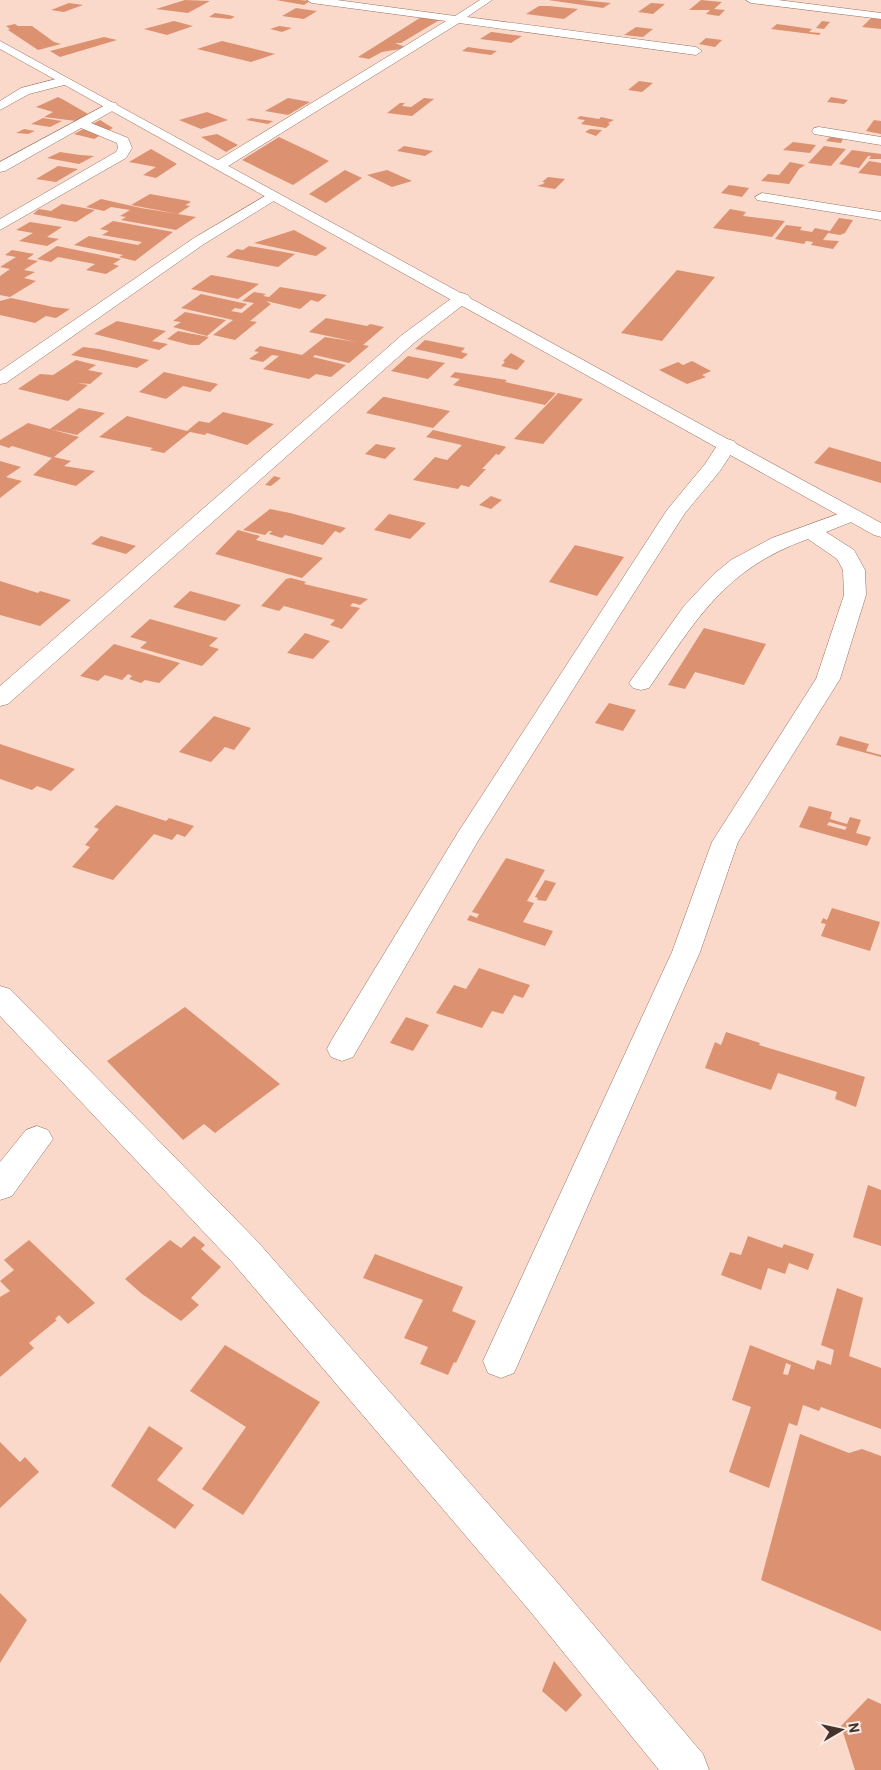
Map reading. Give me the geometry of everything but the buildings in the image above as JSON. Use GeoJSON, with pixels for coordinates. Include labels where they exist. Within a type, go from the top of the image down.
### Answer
{"type":"FeatureCollection","features":[{"type":"Feature","properties":{"kind":"street"},"geometry":{"type":"LineString","coordinates":[[312,0],[696,51]]}},
{"type":"Feature","properties":{"kind":"street"},"geometry":{"type":"LineString","coordinates":[[220,165],[362,81],[487,0]]}},
{"type":"Feature","properties":{"kind":"street"},"geometry":{"type":"LineString","coordinates":[[751,0],[881,16]]}},
{"type":"Feature","properties":{"kind":"street"},"geometry":{"type":"LineString","coordinates":[[855,12],[868,0]]}},
{"type":"Feature","properties":{"kind":"street"},"geometry":{"type":"LineString","coordinates":[[0,44],[881,531]]}},
{"type":"Feature","properties":{"kind":"street"},"geometry":{"type":"LineString","coordinates":[[0,106],[25,91],[64,80]]}},
{"type":"Feature","properties":{"kind":"street"},"geometry":{"type":"LineString","coordinates":[[0,168],[112,106]]}},
{"type":"Feature","properties":{"kind":"street"},"geometry":{"type":"LineString","coordinates":[[0,225],[121,155],[125,148],[123,141],[80,124]]}},
{"type":"Feature","properties":{"kind":"street"},"geometry":{"type":"LineString","coordinates":[[819,131],[881,141]]}},
{"type":"Feature","properties":{"kind":"street"},"geometry":{"type":"LineString","coordinates":[[0,379],[199,241],[272,196]]}},
{"type":"Feature","properties":{"kind":"street"},"geometry":{"type":"LineString","coordinates":[[762,197],[881,216]]}},
{"type":"Feature","properties":{"kind":"street"},"geometry":{"type":"LineString","coordinates":[[0,700],[408,339],[462,298]]}},
{"type":"Feature","properties":{"kind":"street"},"geometry":{"type":"LineString","coordinates":[[342,1049],[466,840],[604,621],[677,510],[713,467],[727,445]]}},
{"type":"Feature","properties":{"kind":"street"},"geometry":{"type":"LineString","coordinates":[[641,682],[674,633],[708,593],[739,565],[775,544],[812,532],[852,515]]}},
{"type":"Feature","properties":{"kind":"street"},"geometry":{"type":"LineString","coordinates":[[501,1361],[686,952],[725,842],[828,679],[855,595],[854,570],[846,556],[812,532]]}},
{"type":"Feature","properties":{"kind":"street"},"geometry":{"type":"LineString","coordinates":[[0,997],[245,1252],[543,1596],[687,1770]]}},
{"type":"Feature","properties":{"kind":"street"},"geometry":{"type":"LineString","coordinates":[[0,1186],[36,1139]]}}]}
